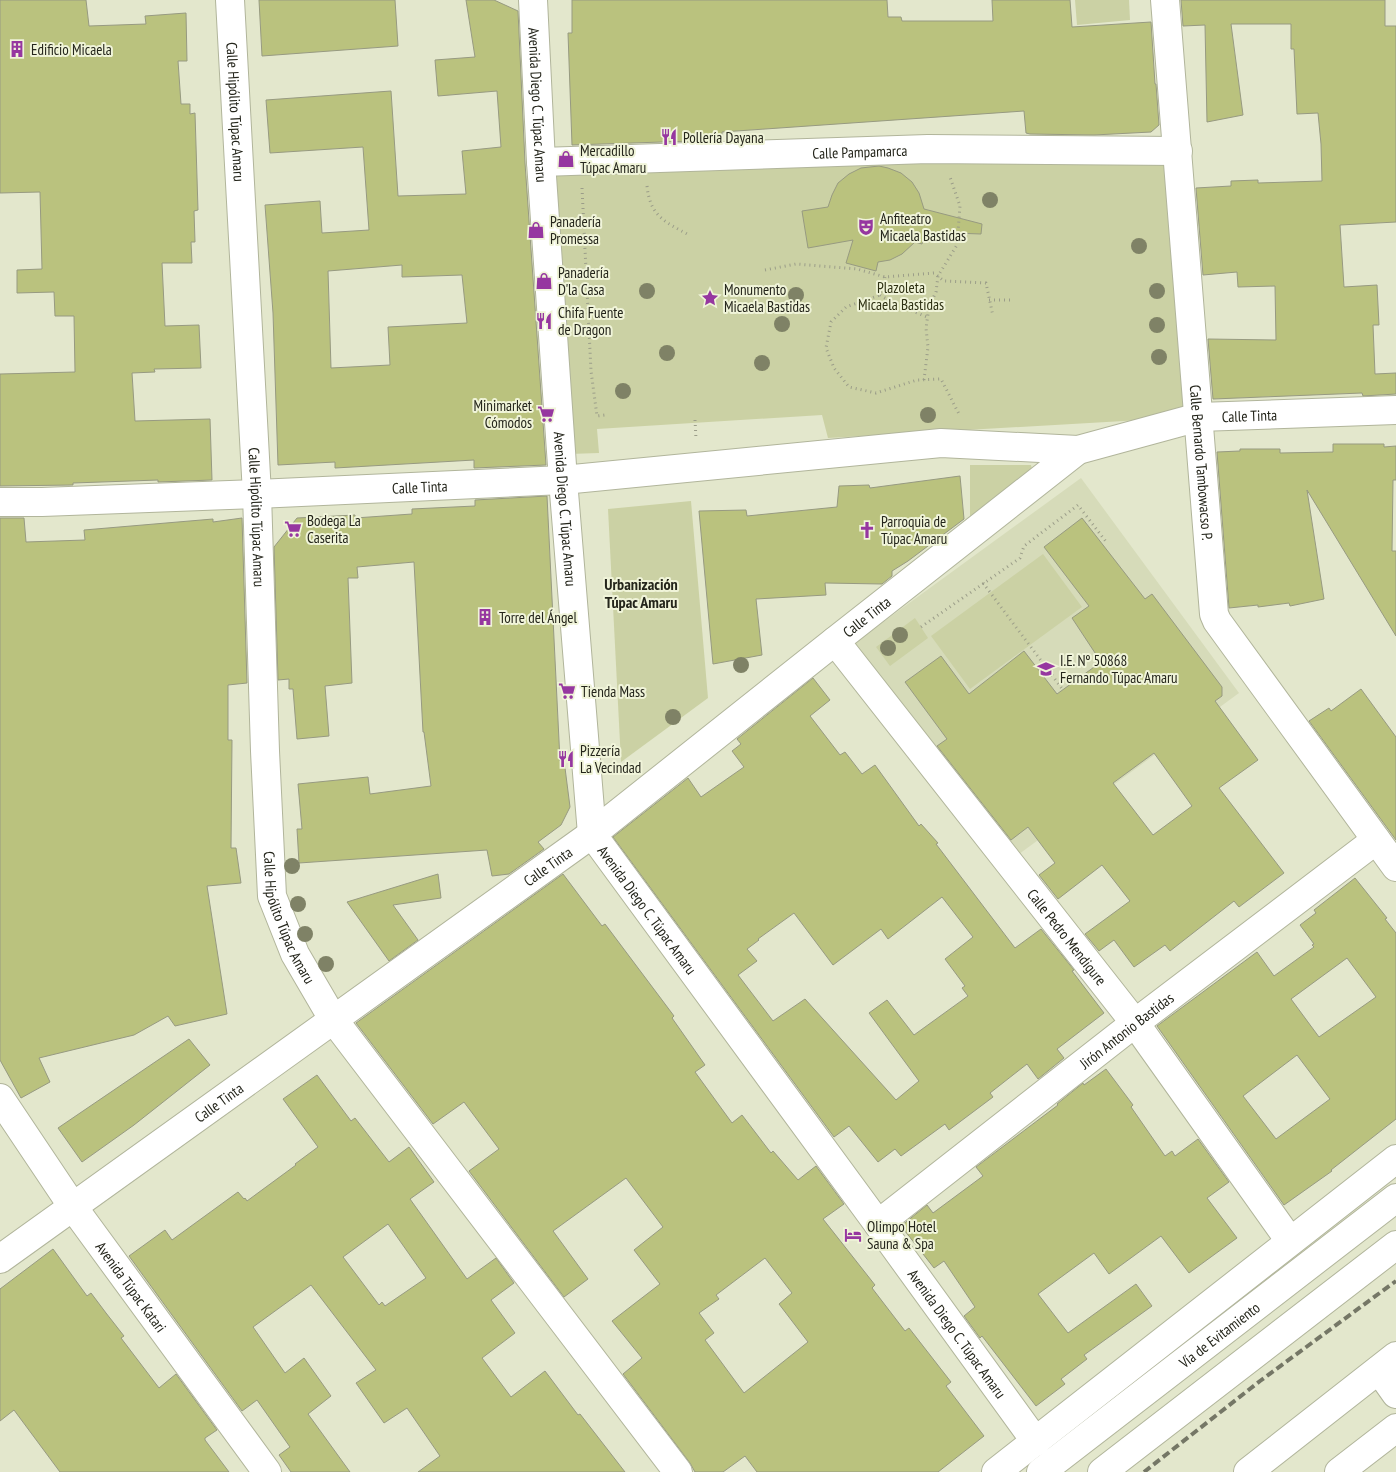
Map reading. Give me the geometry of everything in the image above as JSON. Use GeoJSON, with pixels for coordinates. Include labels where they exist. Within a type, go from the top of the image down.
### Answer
{"type":"FeatureCollection","features":[{"type":"Feature","properties":{"kind":"main road","name":"Calle Hipólito Túpac Amaru"},"geometry":{"type":"LineString","coordinates":[[230,0],[257,494],[272,896],[295,954],[333,1019],[678,1472]]}},
{"type":"Feature","properties":{"kind":"main road","name":"Avenida Diego C. Túpac Amaru"},"geometry":{"type":"LineString","coordinates":[[533,0],[541,162],[563,480],[592,834],[1036,1442]]}},
{"type":"Feature","properties":{"kind":"main road","name":"Calle Bernardo Tambowacso P."},"geometry":{"type":"LineString","coordinates":[[1165,0],[1214,607],[1217,621],[1396,867]]}},
{"type":"Feature","properties":{"kind":"main road","name":"Calle Pampamarca"},"geometry":{"type":"LineString","coordinates":[[541,162],[928,149],[1178,151]]}},
{"type":"Feature","properties":{"kind":"main road","name":"Calle Tinta"},"geometry":{"type":"LineString","coordinates":[[0,502],[257,494],[563,480],[941,443],[1078,450],[1199,417],[1396,410]]}},
{"type":"Feature","properties":{"kind":"main road","name":"Calle Tinta"},"geometry":{"type":"LineString","coordinates":[[0,1259],[592,834],[1078,450]]}},
{"type":"Feature","properties":{"kind":"main road","name":"Calle Pedro Mendigure"},"geometry":{"type":"LineString","coordinates":[[835,641],[1135,1023],[1290,1241]]}},
{"type":"Feature","properties":{"kind":"main road","name":"Jirón Antonio Bastidas"},"geometry":{"type":"LineString","coordinates":[[878,1224],[1135,1023],[1376,840]]}},
{"type":"Feature","properties":{"kind":"main road","name":"Avenida Túpac Katari"},"geometry":{"type":"LineString","coordinates":[[0,1098],[73,1207],[267,1472]]}},
{"type":"Feature","properties":{"kind":"main road"},"geometry":{"type":"LineString","coordinates":[[996,1472],[1396,1159]]}},
{"type":"Feature","properties":{"kind":"main road","name":"Vía de Evitamiento"},"geometry":{"type":"LineString","coordinates":[[1041,1472],[1396,1198]]}},
{"type":"Feature","properties":{"kind":"main road"},"geometry":{"type":"LineString","coordinates":[[1102,1472],[1396,1246]]}},
{"type":"Feature","properties":{"kind":"main road"},"geometry":{"type":"LineString","coordinates":[[1248,1472],[1387,1363],[1396,1394]]}},
{"type":"Feature","properties":{"kind":"main road"},"geometry":{"type":"LineString","coordinates":[[1338,1472],[1396,1428]]}},
{"type":"Feature","properties":{"kind":"path"},"geometry":{"type":"LineString","coordinates":[[924,380],[928,347],[926,328],[929,307],[936,292],[938,276],[957,245],[960,206],[950,178],[928,149]]}},
{"type":"Feature","properties":{"kind":"path"},"geometry":{"type":"LineString","coordinates":[[646,158],[648,197],[652,207],[657,215],[689,235]]}},
{"type":"Feature","properties":{"kind":"path"},"geometry":{"type":"LineString","coordinates":[[588,187],[582,187],[591,371],[597,416],[605,415]]}},
{"type":"Feature","properties":{"kind":"path"},"geometry":{"type":"LineString","coordinates":[[766,270],[796,264],[828,265],[857,269],[885,277],[934,273],[944,281],[986,283],[993,316]]}},
{"type":"Feature","properties":{"kind":"path"},"geometry":{"type":"LineString","coordinates":[[880,295],[885,277]]}},
{"type":"Feature","properties":{"kind":"path"},"geometry":{"type":"LineString","coordinates":[[880,295],[893,303],[927,317]]}},
{"type":"Feature","properties":{"kind":"path"},"geometry":{"type":"LineString","coordinates":[[880,295],[846,307],[832,322],[826,348],[834,368],[849,387],[876,393],[916,380],[941,379],[960,416],[962,444]]}},
{"type":"Feature","properties":{"kind":"path"},"geometry":{"type":"LineString","coordinates":[[989,300],[1011,300]]}},
{"type":"Feature","properties":{"kind":"path"},"geometry":{"type":"LineString","coordinates":[[920,627],[1020,558],[1024,546],[1078,505],[1107,543]]}},
{"type":"Feature","properties":{"kind":"path"},"geometry":{"type":"LineString","coordinates":[[983,583],[1063,690]]}},
{"type":"Feature","properties":{"kind":"shaded area","name":"I.E. Nº 50868 Fernando Túpac Amaru"},"geometry":{"type":"Polygon","coordinates":[[[1081,478],[1239,693],[1011,860],[853,644],[1081,478]]]}},
{"type":"Feature","properties":{"kind":"green space"},"geometry":{"type":"Polygon","coordinates":[[[1075,0],[1129,0],[1130,20],[1077,25],[1075,0]]]}},
{"type":"Feature","properties":{"kind":"green space","name":"Plazoleta Micaela Bastidas"},"geometry":{"type":"Polygon","coordinates":[[[1173,155],[1190,414],[1141,420],[828,438],[822,415],[597,429],[599,453],[569,454],[555,163],[1173,155]]]}},
{"type":"Feature","properties":{"kind":"green space"},"geometry":{"type":"Polygon","coordinates":[[[970,465],[1031,465],[1032,469],[970,518],[970,465]]]}},
{"type":"Feature","properties":{"kind":"green space"},"geometry":{"type":"Polygon","coordinates":[[[691,501],[708,698],[621,762],[608,509],[691,501]]]}},
{"type":"Feature","properties":{"kind":"green space"},"geometry":{"type":"Polygon","coordinates":[[[1043,554],[1082,607],[970,689],[931,636],[1043,554]]]}},
{"type":"Feature","properties":{"kind":"green space"},"geometry":{"type":"Polygon","coordinates":[[[915,618],[928,638],[890,666],[876,647],[915,618]]]}},
{"type":"Feature","properties":{"kind":"building"},"geometry":{"type":"Polygon","coordinates":[[[0,0],[86,0],[89,26],[146,24],[145,16],[186,13],[187,61],[178,61],[181,104],[190,104],[190,114],[195,113],[198,210],[194,211],[195,242],[191,242],[192,263],[162,263],[165,326],[199,325],[201,368],[154,369],[155,372],[132,373],[135,421],[210,419],[212,480],[158,482],[158,480],[73,483],[73,485],[0,486],[0,374],[75,372],[74,316],[55,316],[54,292],[17,293],[17,270],[42,269],[40,192],[0,193],[0,0]]]}},
{"type":"Feature","properties":{"kind":"building"},"geometry":{"type":"Polygon","coordinates":[[[259,0],[395,0],[398,46],[262,56],[259,0]]]}},
{"type":"Feature","properties":{"kind":"building"},"geometry":{"type":"Polygon","coordinates":[[[466,0],[494,0],[518,11],[525,163],[546,465],[474,468],[474,460],[335,468],[335,462],[278,465],[273,313],[265,205],[320,201],[322,233],[369,230],[363,147],[270,153],[266,100],[391,91],[398,196],[466,194],[462,151],[501,147],[497,91],[438,96],[435,60],[475,57],[466,0]],[[402,265],[328,271],[331,368],[390,365],[388,327],[467,323],[462,275],[402,277],[402,265]]]}},
{"type":"Feature","properties":{"kind":"building"},"geometry":{"type":"Polygon","coordinates":[[[572,0],[887,0],[888,17],[901,17],[902,21],[993,21],[992,0],[1070,0],[1072,27],[1151,22],[1159,125],[1151,132],[1094,135],[1030,134],[1026,133],[1024,111],[722,132],[722,140],[572,145],[568,33],[572,33],[572,0]]]}},
{"type":"Feature","properties":{"kind":"building"},"geometry":{"type":"Polygon","coordinates":[[[1181,0],[1385,0],[1385,26],[1396,26],[1396,222],[1340,225],[1344,287],[1377,285],[1379,325],[1373,325],[1375,374],[1396,373],[1396,394],[1363,396],[1362,393],[1213,399],[1208,339],[1276,340],[1275,286],[1238,287],[1237,272],[1203,275],[1196,188],[1231,186],[1231,181],[1258,180],[1258,183],[1322,181],[1321,144],[1318,113],[1297,114],[1294,49],[1291,49],[1291,24],[1231,24],[1243,115],[1207,122],[1205,25],[1183,26],[1181,0]]]}},
{"type":"Feature","properties":{"kind":"building","name":"Anfiteatro Micaela Bastidas"},"geometry":{"type":"Polygon","coordinates":[[[879,166],[901,173],[912,182],[919,193],[924,209],[982,224],[981,234],[925,232],[922,244],[915,242],[902,254],[890,260],[878,262],[876,271],[846,263],[853,240],[808,248],[802,211],[828,207],[838,183],[849,174],[861,168],[879,166]]]}},
{"type":"Feature","properties":{"kind":"building"},"geometry":{"type":"Polygon","coordinates":[[[1333,444],[1384,444],[1384,447],[1396,446],[1396,480],[1393,480],[1392,551],[1396,551],[1396,636],[1307,490],[1324,599],[1290,606],[1289,603],[1229,608],[1217,452],[1240,451],[1240,449],[1280,449],[1280,453],[1333,452],[1333,444]]]}},
{"type":"Feature","properties":{"kind":"building"},"geometry":{"type":"Polygon","coordinates":[[[960,476],[964,519],[892,571],[892,576],[882,584],[825,583],[826,595],[756,599],[762,655],[713,664],[699,511],[746,510],[747,516],[837,507],[839,486],[869,485],[870,488],[960,476]]]}},
{"type":"Feature","properties":{"kind":"building"},"geometry":{"type":"Polygon","coordinates":[[[547,496],[560,761],[564,760],[570,807],[561,825],[538,842],[544,849],[509,874],[492,876],[487,850],[299,863],[297,829],[302,829],[298,784],[368,777],[370,794],[431,786],[423,732],[414,562],[357,567],[358,578],[348,578],[352,683],[325,686],[329,736],[297,739],[293,689],[289,689],[289,679],[278,680],[274,547],[297,518],[355,515],[355,518],[412,514],[412,509],[475,506],[475,500],[547,496]]]}},
{"type":"Feature","properties":{"kind":"building"},"geometry":{"type":"Polygon","coordinates":[[[0,518],[24,518],[26,542],[85,540],[84,530],[213,519],[213,522],[242,518],[247,683],[228,685],[228,740],[232,740],[231,848],[236,848],[241,883],[207,886],[227,1014],[175,1026],[168,1016],[134,1035],[39,1058],[50,1082],[21,1098],[0,1060],[0,518]]]}},
{"type":"Feature","properties":{"kind":"building"},"geometry":{"type":"Polygon","coordinates":[[[1082,518],[1145,599],[1152,594],[1222,687],[1222,696],[1215,701],[1258,760],[1219,788],[1284,873],[1239,907],[1234,901],[1170,951],[1165,945],[1134,967],[1114,940],[1099,951],[1085,934],[1130,901],[1102,865],[1058,899],[1039,875],[1055,863],[1028,827],[1011,840],[937,746],[947,739],[905,682],[941,656],[969,694],[1024,651],[1057,694],[1101,662],[1072,618],[1089,606],[1044,547],[1082,518]],[[1154,753],[1113,783],[1153,835],[1192,806],[1154,753]]]}},
{"type":"Feature","properties":{"kind":"building"},"geometry":{"type":"Polygon","coordinates":[[[813,678],[830,700],[810,716],[840,755],[845,752],[862,774],[875,765],[919,826],[921,824],[938,843],[936,844],[1015,948],[1041,929],[1074,970],[1072,971],[1104,1013],[1057,1049],[1064,1058],[1038,1079],[1027,1064],[990,1093],[993,1097],[949,1130],[945,1124],[901,1156],[895,1149],[878,1162],[849,1126],[834,1137],[613,837],[688,778],[701,797],[744,767],[732,751],[741,744],[737,739],[813,678]],[[942,897],[888,939],[881,929],[833,965],[794,913],[747,949],[757,961],[738,975],[773,1021],[805,999],[896,1100],[919,1081],[869,1013],[887,1000],[914,1035],[968,996],[962,988],[965,986],[945,959],[973,937],[942,897]]]}},
{"type":"Feature","properties":{"kind":"building"},"geometry":{"type":"Polygon","coordinates":[[[1361,689],[1396,737],[1396,840],[1309,721],[1329,708],[1331,711],[1361,689]]]}},
{"type":"Feature","properties":{"kind":"building"},"geometry":{"type":"Polygon","coordinates":[[[438,874],[441,898],[393,905],[418,940],[389,961],[347,902],[438,874]]]}},
{"type":"Feature","properties":{"kind":"building"},"geometry":{"type":"Polygon","coordinates":[[[563,874],[602,926],[605,924],[674,1016],[672,1018],[705,1065],[695,1072],[732,1123],[742,1115],[771,1153],[773,1151],[798,1180],[816,1166],[844,1204],[823,1219],[875,1285],[872,1288],[905,1331],[909,1328],[951,1382],[946,1386],[984,1436],[938,1472],[757,1472],[745,1456],[723,1472],[695,1472],[623,1374],[642,1358],[612,1321],[660,1284],[634,1250],[663,1227],[626,1178],[553,1231],[588,1279],[564,1297],[469,1171],[499,1149],[464,1102],[433,1124],[356,1023],[563,874]],[[765,1258],[716,1295],[719,1299],[699,1313],[714,1333],[705,1340],[744,1393],[808,1342],[779,1304],[792,1293],[765,1258]]]}},
{"type":"Feature","properties":{"kind":"building"},"geometry":{"type":"Polygon","coordinates":[[[1355,878],[1387,918],[1385,919],[1396,933],[1396,1119],[1332,1171],[1284,1205],[1157,1026],[1257,952],[1274,976],[1314,947],[1312,945],[1314,944],[1300,925],[1316,913],[1314,910],[1355,878]],[[1347,958],[1291,999],[1319,1037],[1376,997],[1347,958]],[[1297,1055],[1243,1096],[1276,1139],[1330,1099],[1297,1055]]]}},
{"type":"Feature","properties":{"kind":"building"},"geometry":{"type":"Polygon","coordinates":[[[189,1039],[210,1065],[134,1125],[82,1162],[58,1128],[189,1039]]]}},
{"type":"Feature","properties":{"kind":"building"},"geometry":{"type":"Polygon","coordinates":[[[1106,1069],[1133,1105],[1131,1107],[1165,1156],[1172,1151],[1175,1156],[1198,1139],[1229,1182],[1207,1198],[1237,1238],[1189,1273],[1161,1236],[1109,1274],[1094,1253],[1038,1294],[1068,1333],[1136,1284],[1152,1306],[1084,1355],[1087,1359],[1061,1379],[1065,1384],[1036,1406],[982,1336],[980,1338],[964,1316],[975,1307],[944,1261],[934,1268],[901,1226],[927,1205],[933,1213],[983,1176],[976,1167],[1058,1105],[1083,1083],[1084,1085],[1106,1069]]]}},
{"type":"Feature","properties":{"kind":"building"},"geometry":{"type":"Polygon","coordinates":[[[317,1075],[351,1121],[355,1118],[389,1162],[409,1147],[434,1182],[410,1199],[467,1279],[496,1258],[514,1283],[491,1300],[515,1333],[482,1358],[511,1397],[545,1371],[625,1472],[418,1472],[440,1456],[407,1408],[384,1423],[356,1383],[376,1370],[311,1285],[253,1327],[285,1373],[304,1358],[331,1396],[308,1414],[350,1472],[291,1472],[279,1455],[290,1447],[257,1400],[242,1411],[129,1256],[165,1230],[172,1240],[238,1192],[247,1201],[318,1147],[283,1099],[317,1075]],[[388,1224],[343,1257],[379,1305],[382,1302],[385,1306],[426,1278],[388,1224]]]}},
{"type":"Feature","properties":{"kind":"building"},"geometry":{"type":"Polygon","coordinates":[[[53,1249],[87,1296],[91,1293],[124,1336],[121,1338],[159,1388],[176,1374],[217,1430],[205,1438],[205,1440],[229,1472],[60,1472],[14,1410],[0,1421],[0,1289],[53,1249]]]}},
{"type":"Feature","properties":{"kind":"railway"},"geometry":{"type":"LineString","coordinates":[[1144,1472],[1260,1381],[1396,1281]]}},
{"type":"Feature","properties":{"kind":"place","name":"Edificio Micaela"},"geometry":{"type":"Point","coordinates":[17,49]}},
{"type":"Feature","properties":{"kind":"place","name":"Pollería Dayana"},"geometry":{"type":"Point","coordinates":[669,137]}},
{"type":"Feature","properties":{"kind":"place","name":"Mercadillo Túpac Amaru"},"geometry":{"type":"Point","coordinates":[566,159]}},
{"type":"Feature","properties":{"kind":"place","name":"Anfiteatro Micaela Bastidas"},"geometry":{"type":"Point","coordinates":[866,227]}},
{"type":"Feature","properties":{"kind":"place","name":"Panadería Promessa"},"geometry":{"type":"Point","coordinates":[536,230]}},
{"type":"Feature","properties":{"kind":"place","name":"Panadería D'la Casa"},"geometry":{"type":"Point","coordinates":[544,281]}},
{"type":"Feature","properties":{"kind":"place","name":"Monumento Micaela Bastidas"},"geometry":{"type":"Point","coordinates":[710,298]}},
{"type":"Feature","properties":{"kind":"place","name":"Chifa Fuente de Dragon"},"geometry":{"type":"Point","coordinates":[544,321]}},
{"type":"Feature","properties":{"kind":"place","name":"Minimarket Cómodos"},"geometry":{"type":"Point","coordinates":[546,414]}},
{"type":"Feature","properties":{"kind":"place","name":"Bodega La Caserita"},"geometry":{"type":"Point","coordinates":[293,529]}},
{"type":"Feature","properties":{"kind":"place","name":"Parroquia de Túpac Amaru"},"geometry":{"type":"Point","coordinates":[867,530]}},
{"type":"Feature","properties":{"kind":"place","name":"Torre del Ángel"},"geometry":{"type":"Point","coordinates":[485,617]}},
{"type":"Feature","properties":{"kind":"place","name":"I.E. Nº 50868 Fernando Túpac Amaru"},"geometry":{"type":"Point","coordinates":[1046,669]}},
{"type":"Feature","properties":{"kind":"place","name":"Tienda Mass"},"geometry":{"type":"Point","coordinates":[567,691]}},
{"type":"Feature","properties":{"kind":"place","name":"Pizzería La Vecindad"},"geometry":{"type":"Point","coordinates":[566,759]}},
{"type":"Feature","properties":{"kind":"place","name":"Olimpo Hotel Sauna & Spa"},"geometry":{"type":"Point","coordinates":[853,1235]}},
{"type":"Feature","properties":{"kind":"district","name":"Urbanización Túpac Amaru"},"geometry":{"type":"Point","coordinates":[641,593]}}]}
